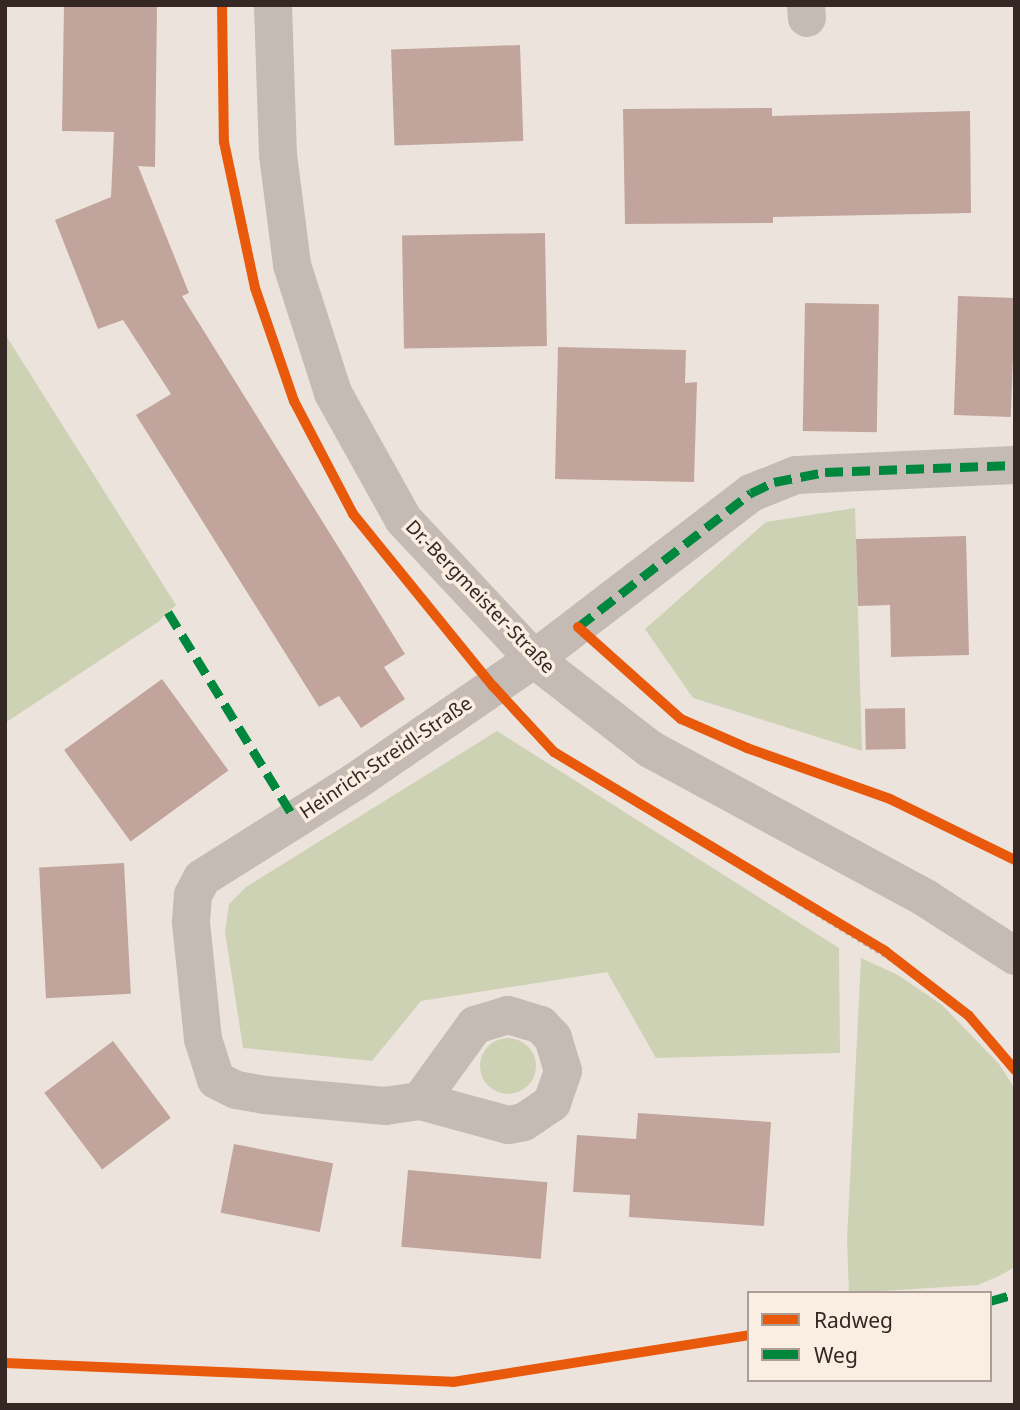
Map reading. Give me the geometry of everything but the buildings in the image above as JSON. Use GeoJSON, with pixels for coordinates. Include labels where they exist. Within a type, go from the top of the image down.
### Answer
{"type":"FeatureCollection","features":[{"type":"Feature","properties":{"kind":"street","name":"Dr.-Bergmeister-Straße"},"geometry":{"type":"LineString","coordinates":[[273,5],[278,155],[292,265],[333,393],[403,519],[534,659],[650,749],[905,886],[1015,956]]}},
{"type":"Feature","properties":{"kind":"street","name":"Heinrich-Streidl-Straße"},"geometry":{"type":"LineString","coordinates":[[420,1101],[385,1105],[265,1095],[236,1090],[216,1080],[203,1039],[191,922],[193,895],[202,878],[356,781],[534,659],[751,493],[774,482],[825,472],[1015,465]]}},
{"type":"Feature","properties":{"kind":"green space"},"geometry":{"type":"Polygon","coordinates":[[[5,334],[176,605],[158,622],[5,723],[5,334]]]}},
{"type":"Feature","properties":{"kind":"green space"},"geometry":{"type":"Polygon","coordinates":[[[855,508],[862,751],[693,698],[645,629],[766,522],[855,508]]]}},
{"type":"Feature","properties":{"kind":"green space"},"geometry":{"type":"Polygon","coordinates":[[[497,731],[839,948],[840,1053],[656,1058],[607,972],[421,1001],[372,1061],[243,1048],[225,932],[229,904],[246,887],[497,731]]]}},
{"type":"Feature","properties":{"kind":"green space"},"geometry":{"type":"Polygon","coordinates":[[[861,958],[898,975],[942,1005],[999,1064],[1015,1089],[1015,1267],[978,1285],[849,1291],[847,1240],[861,958]]]}},
{"type":"Feature","properties":{"kind":"green space"},"geometry":{"type":"Polygon","coordinates":[[[503,1038],[513,1038],[528,1046],[534,1055],[534,1077],[528,1086],[513,1094],[503,1094],[485,1082],[480,1071],[480,1061],[492,1043],[503,1038]]]}},
{"type":"Feature","properties":{"kind":"marked path"},"geometry":{"type":"LineString","coordinates":[[581,629],[578,627],[751,493],[774,482],[825,472],[1015,465]]}},
{"type":"Feature","properties":{"kind":"marked path"},"geometry":{"type":"LineString","coordinates":[[168,612],[294,818]]}},
{"type":"Feature","properties":{"kind":"marked path"},"geometry":{"type":"LineString","coordinates":[[992,1300],[1015,1294]]}},
{"type":"Feature","properties":{"kind":"cycle path"},"geometry":{"type":"LineString","coordinates":[[222,5],[224,142],[255,288],[294,401],[353,514],[493,686],[554,752],[885,951],[969,1016],[1015,1070]]}},
{"type":"Feature","properties":{"kind":"cycle path"},"geometry":{"type":"LineString","coordinates":[[578,627],[681,719],[747,748],[890,799],[1015,860]]}},
{"type":"Feature","properties":{"kind":"cycle path"},"geometry":{"type":"LineString","coordinates":[[5,1363],[453,1382],[747,1335]]}}]}
